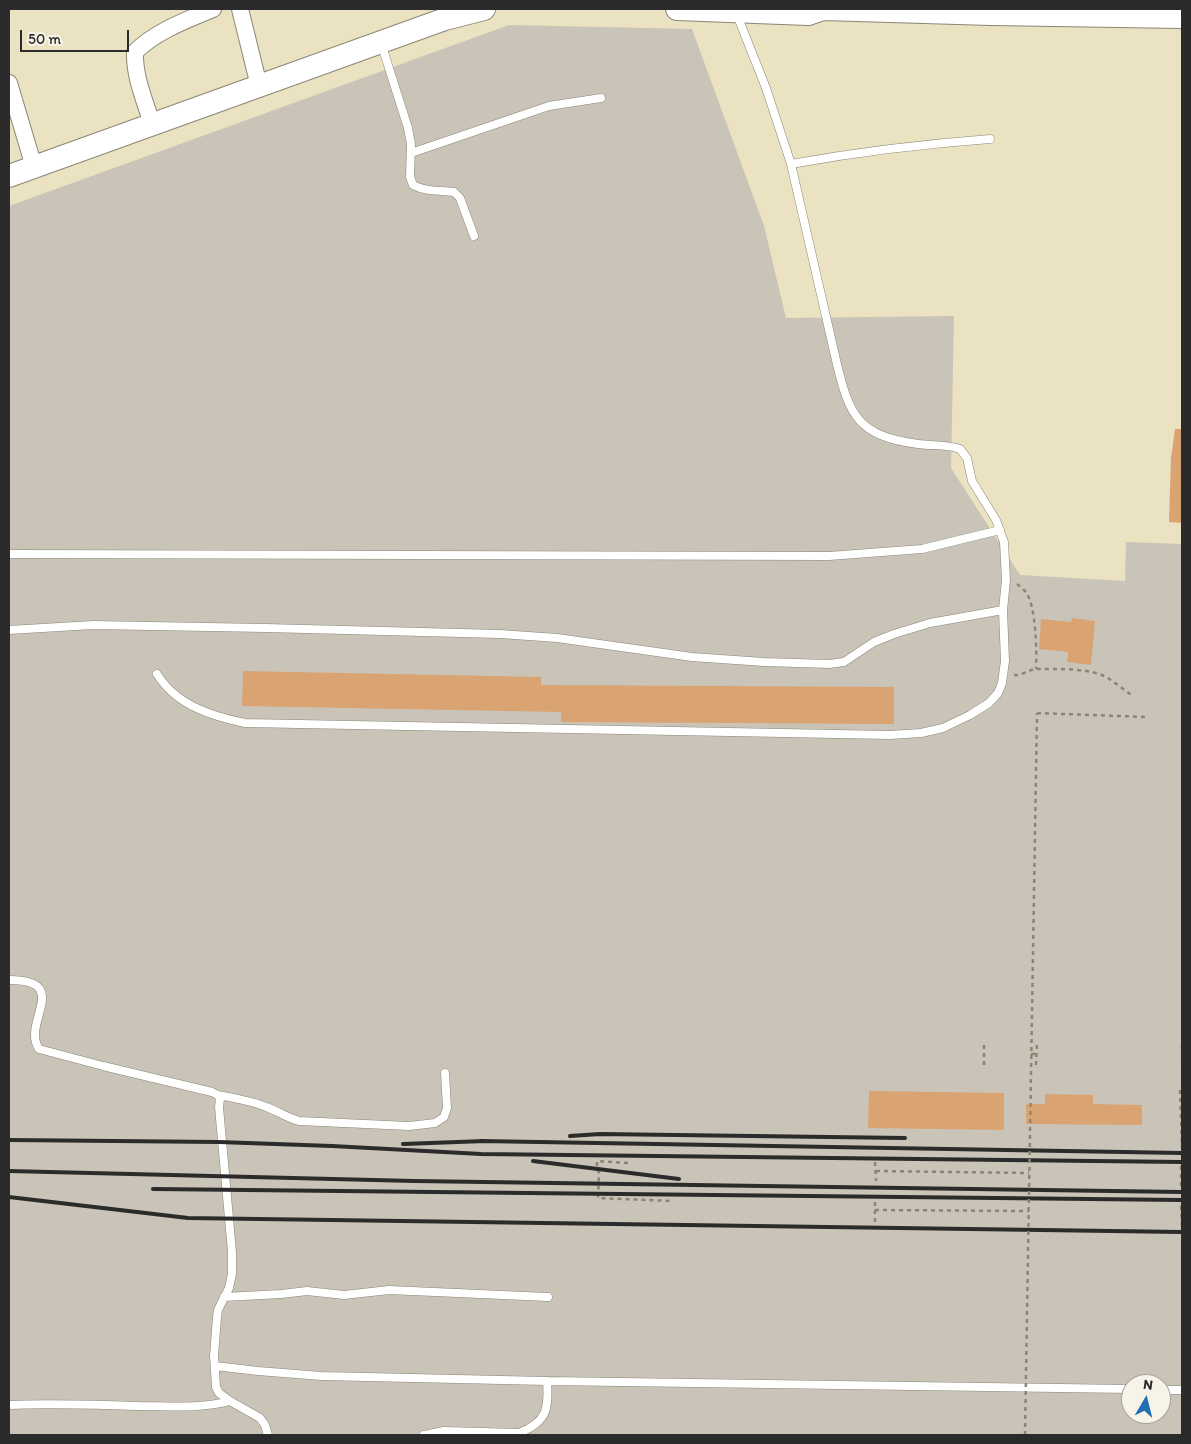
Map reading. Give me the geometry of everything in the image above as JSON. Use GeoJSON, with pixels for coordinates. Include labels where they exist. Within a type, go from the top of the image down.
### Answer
{"type":"FeatureCollection","features":[{"type":"Feature","properties":{"kind":"main road"},"geometry":{"type":"LineString","coordinates":[[9,176],[445,18],[484,9]]}},
{"type":"Feature","properties":{"kind":"main road"},"geometry":{"type":"LineString","coordinates":[[677,9],[808,14],[823,9],[1064,12],[1182,17]]}},
{"type":"Feature","properties":{"kind":"street"},"geometry":{"type":"LineString","coordinates":[[152,124],[134,62],[135,52],[142,45],[174,26],[213,9]]}},
{"type":"Feature","properties":{"kind":"street"},"geometry":{"type":"LineString","coordinates":[[240,9],[258,86]]}},
{"type":"Feature","properties":{"kind":"street"},"geometry":{"type":"LineString","coordinates":[[9,83],[34,167]]}},
{"type":"Feature","properties":{"kind":"lane"},"geometry":{"type":"LineString","coordinates":[[157,674],[172,691],[202,712],[245,723],[890,735],[921,733],[943,728],[970,715],[998,693],[1004,674],[1003,610],[1006,580],[1004,542],[1000,530],[972,480],[967,458],[960,449],[892,439],[879,434],[861,422],[850,407],[834,352],[791,164],[766,88],[734,10]]}},
{"type":"Feature","properties":{"kind":"lane"},"geometry":{"type":"LineString","coordinates":[[380,42],[408,128],[411,144],[409,168],[412,185],[431,191],[454,192],[460,198],[474,236]]}},
{"type":"Feature","properties":{"kind":"lane"},"geometry":{"type":"LineString","coordinates":[[411,153],[549,106],[601,98]]}},
{"type":"Feature","properties":{"kind":"lane"},"geometry":{"type":"LineString","coordinates":[[791,164],[885,148],[990,139]]}},
{"type":"Feature","properties":{"kind":"lane"},"geometry":{"type":"LineString","coordinates":[[9,554],[830,556],[922,549],[1000,530]]}},
{"type":"Feature","properties":{"kind":"lane"},"geometry":{"type":"LineString","coordinates":[[9,630],[93,625],[500,634],[558,638],[692,657],[829,664],[844,662],[874,642],[894,634],[930,623],[1003,610]]}},
{"type":"Feature","properties":{"kind":"lane"},"geometry":{"type":"LineString","coordinates":[[9,980],[30,982],[39,988],[42,996],[35,1036],[35,1043],[39,1049],[248,1101],[269,1108],[285,1117],[299,1120],[409,1126],[434,1123],[444,1117],[447,1108],[445,1074]]}},
{"type":"Feature","properties":{"kind":"lane"},"geometry":{"type":"LineString","coordinates":[[218,1095],[220,1099],[219,1107],[232,1252],[232,1274],[217,1317],[216,1386],[219,1393],[260,1418],[265,1425],[268,1435]]}},
{"type":"Feature","properties":{"kind":"lane"},"geometry":{"type":"LineString","coordinates":[[224,1297],[307,1292],[344,1295],[389,1290],[548,1297]]}},
{"type":"Feature","properties":{"kind":"lane"},"geometry":{"type":"LineString","coordinates":[[215,1366],[322,1376],[1121,1389]]}},
{"type":"Feature","properties":{"kind":"lane"},"geometry":{"type":"LineString","coordinates":[[424,1435],[444,1431],[519,1433],[529,1429],[543,1417],[546,1410],[548,1396],[547,1381]]}},
{"type":"Feature","properties":{"kind":"lane"},"geometry":{"type":"LineString","coordinates":[[9,1405],[198,1406],[230,1401]]}},
{"type":"Feature","properties":{"kind":"path"},"geometry":{"type":"LineString","coordinates":[[1006,580],[1018,584],[1026,593],[1031,604],[1036,669]]}},
{"type":"Feature","properties":{"kind":"path"},"geometry":{"type":"LineString","coordinates":[[1004,674],[1018,675],[1036,669],[1068,670],[1101,675],[1132,696]]}},
{"type":"Feature","properties":{"kind":"path"},"geometry":{"type":"LineString","coordinates":[[1025,1435],[1037,713],[1146,717]]}},
{"type":"Feature","properties":{"kind":"path"},"geometry":{"type":"LineString","coordinates":[[984,1041],[984,1065]]}},
{"type":"Feature","properties":{"kind":"path"},"geometry":{"type":"LineString","coordinates":[[1036,1065],[1037,1042]]}},
{"type":"Feature","properties":{"kind":"path"},"geometry":{"type":"LineString","coordinates":[[1182,1045],[1182,1068]]}},
{"type":"Feature","properties":{"kind":"path"},"geometry":{"type":"LineString","coordinates":[[1032,1054],[1037,1054]]}},
{"type":"Feature","properties":{"kind":"path"},"geometry":{"type":"LineString","coordinates":[[1180,1090],[1182,1148]]}},
{"type":"Feature","properties":{"kind":"path"},"geometry":{"type":"LineString","coordinates":[[628,1162],[597,1161],[599,1173],[598,1198],[671,1201]]}},
{"type":"Feature","properties":{"kind":"path"},"geometry":{"type":"LineString","coordinates":[[875,1162],[876,1181]]}},
{"type":"Feature","properties":{"kind":"path"},"geometry":{"type":"LineString","coordinates":[[1181,1166],[1181,1186]]}},
{"type":"Feature","properties":{"kind":"path"},"geometry":{"type":"LineString","coordinates":[[876,1172],[1029,1173]]}},
{"type":"Feature","properties":{"kind":"path"},"geometry":{"type":"LineString","coordinates":[[874,1202],[875,1223]]}},
{"type":"Feature","properties":{"kind":"path"},"geometry":{"type":"LineString","coordinates":[[1181,1206],[1182,1228]]}},
{"type":"Feature","properties":{"kind":"path"},"geometry":{"type":"LineString","coordinates":[[875,1210],[1029,1211]]}},
{"type":"Feature","properties":{"kind":"shaded area"},"geometry":{"type":"Polygon","coordinates":[[[509,25],[692,29],[764,226],[786,318],[954,316],[951,468],[1020,575],[1125,581],[1126,542],[1182,544],[1182,1435],[9,1435],[9,206],[509,25]]]}},
{"type":"Feature","properties":{"kind":"building"},"geometry":{"type":"Polygon","coordinates":[[[1175,429],[1182,429],[1182,523],[1169,522],[1171,458],[1175,429]]]}},
{"type":"Feature","properties":{"kind":"building"},"geometry":{"type":"Polygon","coordinates":[[[1072,618],[1095,621],[1091,665],[1067,662],[1068,652],[1039,649],[1041,619],[1071,622],[1072,618]]]}},
{"type":"Feature","properties":{"kind":"building"},"geometry":{"type":"Polygon","coordinates":[[[243,671],[541,677],[541,685],[894,687],[894,724],[561,722],[561,712],[242,706],[243,671]]]}},
{"type":"Feature","properties":{"kind":"building"},"geometry":{"type":"Polygon","coordinates":[[[869,1091],[1004,1093],[1004,1130],[868,1128],[869,1091]]]}},
{"type":"Feature","properties":{"kind":"building"},"geometry":{"type":"Polygon","coordinates":[[[1045,1094],[1093,1095],[1093,1104],[1142,1105],[1142,1125],[1026,1124],[1026,1104],[1045,1104],[1045,1094]]]}},
{"type":"Feature","properties":{"kind":"railway"},"geometry":{"type":"LineString","coordinates":[[570,1136],[600,1134],[905,1138]]}},
{"type":"Feature","properties":{"kind":"railway"},"geometry":{"type":"LineString","coordinates":[[9,1140],[219,1142],[481,1154],[1182,1162]]}},
{"type":"Feature","properties":{"kind":"railway"},"geometry":{"type":"LineString","coordinates":[[480,1141],[1182,1153]]}},
{"type":"Feature","properties":{"kind":"railway"},"geometry":{"type":"LineString","coordinates":[[403,1144],[485,1141]]}},
{"type":"Feature","properties":{"kind":"railway"},"geometry":{"type":"LineString","coordinates":[[533,1161],[679,1179]]}},
{"type":"Feature","properties":{"kind":"railway"},"geometry":{"type":"LineString","coordinates":[[9,1171],[414,1181],[1182,1192]]}},
{"type":"Feature","properties":{"kind":"railway"},"geometry":{"type":"LineString","coordinates":[[153,1189],[1182,1200]]}},
{"type":"Feature","properties":{"kind":"railway"},"geometry":{"type":"LineString","coordinates":[[9,1197],[188,1218],[1182,1232]]}}]}
